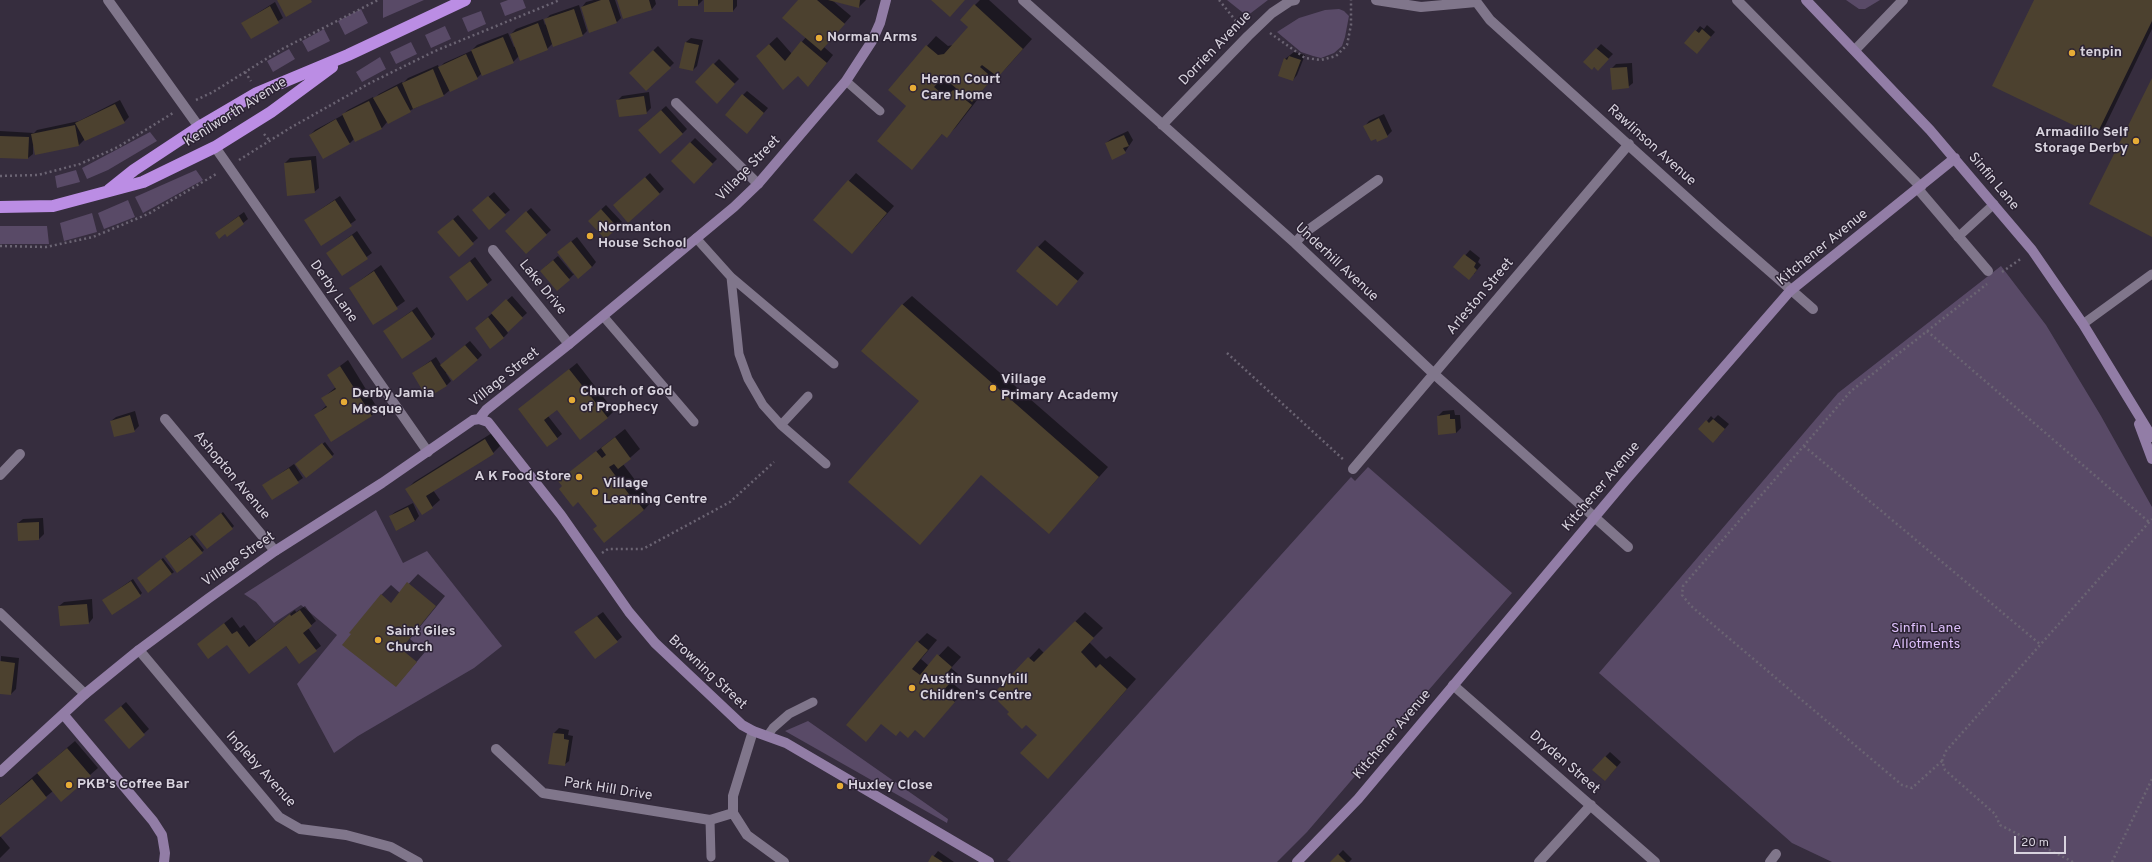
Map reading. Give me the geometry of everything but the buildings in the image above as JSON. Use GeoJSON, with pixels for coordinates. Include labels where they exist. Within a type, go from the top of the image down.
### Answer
{"type":"FeatureCollection","features":[{"type":"Feature","properties":{"kind":"highway","name":"Kenilworth Avenue"},"geometry":{"type":"LineString","coordinates":[[109,190],[134,170],[199,126],[257,93],[348,55],[465,0]]}},
{"type":"Feature","properties":{"kind":"highway","name":"Kenilworth Avenue"},"geometry":{"type":"LineString","coordinates":[[0,207],[53,206],[142,182],[215,147],[271,112],[348,55]]}},
{"type":"Feature","properties":{"kind":"street"},"geometry":{"type":"LineString","coordinates":[[108,0],[199,126]]}},
{"type":"Feature","properties":{"kind":"street","name":"Village Street"},"geometry":{"type":"LineString","coordinates":[[0,772],[85,694],[139,650],[275,551],[428,452],[473,420],[479,419],[486,410],[603,316],[758,184],[846,80],[872,42],[880,24],[886,0]]}},
{"type":"Feature","properties":{"kind":"street","name":"Underhill Avenue"},"geometry":{"type":"LineString","coordinates":[[1023,0],[1295,243],[1434,374],[1628,547]]}},
{"type":"Feature","properties":{"kind":"street","name":"Dorrien Avenue"},"geometry":{"type":"LineString","coordinates":[[1162,125],[1272,12],[1290,1],[1295,0]]}},
{"type":"Feature","properties":{"kind":"street"},"geometry":{"type":"LineString","coordinates":[[1376,0],[1421,7],[1475,1]]}},
{"type":"Feature","properties":{"kind":"street"},"geometry":{"type":"LineString","coordinates":[[1737,0],[1920,188],[1990,275]]}},
{"type":"Feature","properties":{"kind":"street","name":"Sinfin Lane"},"geometry":{"type":"LineString","coordinates":[[1806,0],[1855,50],[1955,158],[2032,250],[2083,324],[2152,437]]}},
{"type":"Feature","properties":{"kind":"street"},"geometry":{"type":"LineString","coordinates":[[1855,50],[1903,0]]}},
{"type":"Feature","properties":{"kind":"street","name":"Rawlinson Avenue"},"geometry":{"type":"LineString","coordinates":[[1475,1],[1490,20],[1790,291],[1813,309]]}},
{"type":"Feature","properties":{"kind":"street"},"geometry":{"type":"LineString","coordinates":[[676,103],[758,184]]}},
{"type":"Feature","properties":{"kind":"street","name":"Arleston Street"},"geometry":{"type":"LineString","coordinates":[[1353,469],[1629,144]]}},
{"type":"Feature","properties":{"kind":"street","name":"Derby Lane"},"geometry":{"type":"LineString","coordinates":[[215,147],[428,452]]}},
{"type":"Feature","properties":{"kind":"street","name":"Kitchener Avenue"},"geometry":{"type":"LineString","coordinates":[[1297,862],[1358,799],[1594,518],[1790,291],[1920,188],[1955,158]]}},
{"type":"Feature","properties":{"kind":"street"},"geometry":{"type":"LineString","coordinates":[[1295,243],[1304,233],[1378,180]]}},
{"type":"Feature","properties":{"kind":"street","name":"Lake Drive"},"geometry":{"type":"LineString","coordinates":[[493,250],[569,344]]}},
{"type":"Feature","properties":{"kind":"street","name":"Sinfin Lane"},"geometry":{"type":"LineString","coordinates":[[2131,404],[2152,459]]}},
{"type":"Feature","properties":{"kind":"street","name":"Ashopton Avenue"},"geometry":{"type":"LineString","coordinates":[[165,419],[275,551]]}},
{"type":"Feature","properties":{"kind":"street","name":"Browning Street"},"geometry":{"type":"LineString","coordinates":[[479,419],[488,422],[561,515],[629,612],[655,643],[742,725],[753,731],[768,735],[786,743],[989,862]]}},
{"type":"Feature","properties":{"kind":"street"},"geometry":{"type":"LineString","coordinates":[[0,475],[20,454]]}},
{"type":"Feature","properties":{"kind":"street"},"geometry":{"type":"LineString","coordinates":[[0,613],[85,694]]}},
{"type":"Feature","properties":{"kind":"street","name":"Ingleby Avenue"},"geometry":{"type":"LineString","coordinates":[[139,650],[280,817],[300,829],[346,835],[391,847],[418,862]]}},
{"type":"Feature","properties":{"kind":"street","name":"Dryden Street"},"geometry":{"type":"LineString","coordinates":[[1453,685],[1655,862]]}},
{"type":"Feature","properties":{"kind":"street"},"geometry":{"type":"LineString","coordinates":[[63,714],[153,821],[162,835],[165,853],[164,862]]}},
{"type":"Feature","properties":{"kind":"street"},"geometry":{"type":"LineString","coordinates":[[753,731],[733,796],[733,813],[747,835],[784,862]]}},
{"type":"Feature","properties":{"kind":"street","name":"Park Hill Drive"},"geometry":{"type":"LineString","coordinates":[[496,749],[542,793],[710,820],[733,813]]}},
{"type":"Feature","properties":{"kind":"street"},"geometry":{"type":"LineString","coordinates":[[1539,862],[1591,805]]}},
{"type":"Feature","properties":{"kind":"lane"},"geometry":{"type":"LineString","coordinates":[[846,80],[880,111]]}},
{"type":"Feature","properties":{"kind":"lane"},"geometry":{"type":"LineString","coordinates":[[1958,237],[1994,204]]}},
{"type":"Feature","properties":{"kind":"lane"},"geometry":{"type":"LineString","coordinates":[[696,238],[731,277],[834,364]]}},
{"type":"Feature","properties":{"kind":"lane"},"geometry":{"type":"LineString","coordinates":[[2083,324],[2152,274]]}},
{"type":"Feature","properties":{"kind":"lane"},"geometry":{"type":"LineString","coordinates":[[731,277],[739,354],[748,379],[763,405],[781,425],[826,464]]}},
{"type":"Feature","properties":{"kind":"lane"},"geometry":{"type":"LineString","coordinates":[[603,316],[694,422]]}},
{"type":"Feature","properties":{"kind":"lane"},"geometry":{"type":"LineString","coordinates":[[781,425],[808,396]]}},
{"type":"Feature","properties":{"kind":"lane"},"geometry":{"type":"LineString","coordinates":[[768,735],[773,728],[789,714],[813,702]]}},
{"type":"Feature","properties":{"kind":"lane"},"geometry":{"type":"LineString","coordinates":[[710,820],[712,857]]}},
{"type":"Feature","properties":{"kind":"path"},"geometry":{"type":"LineString","coordinates":[[0,246],[46,247],[93,237],[148,214],[290,128],[370,83],[442,48],[560,0]]}},
{"type":"Feature","properties":{"kind":"path"},"geometry":{"type":"LineString","coordinates":[[1219,0],[1248,36]]}},
{"type":"Feature","properties":{"kind":"path"},"geometry":{"type":"LineString","coordinates":[[1259,25],[1305,58],[1322,60],[1336,56],[1347,46],[1351,25],[1351,0]]}},
{"type":"Feature","properties":{"kind":"path"},"geometry":{"type":"LineString","coordinates":[[1999,275],[2032,250]]}},
{"type":"Feature","properties":{"kind":"path"},"geometry":{"type":"LineString","coordinates":[[1990,275],[1927,331],[1851,391],[1683,586],[1682,595],[1691,606],[1902,785],[1912,788],[1942,761],[1946,751],[2152,519]]}},
{"type":"Feature","properties":{"kind":"path"},"geometry":{"type":"LineString","coordinates":[[1927,331],[2149,522]]}},
{"type":"Feature","properties":{"kind":"path"},"geometry":{"type":"LineString","coordinates":[[1227,353],[1353,469]]}},
{"type":"Feature","properties":{"kind":"path"},"geometry":{"type":"LineString","coordinates":[[1804,446],[2041,644]]}},
{"type":"Feature","properties":{"kind":"path"},"geometry":{"type":"LineString","coordinates":[[592,560],[608,549],[643,549],[710,513],[730,502],[774,462]]}},
{"type":"Feature","properties":{"kind":"path"},"geometry":{"type":"LineString","coordinates":[[1942,761],[1945,770],[1995,814],[2000,825],[2073,862]]}},
{"type":"Feature","properties":{"kind":"path"},"geometry":{"type":"LineString","coordinates":[[2112,862],[2152,779]]}},
{"type":"Feature","properties":{"kind":"green space"},"geometry":{"type":"Polygon","coordinates":[[[383,0],[424,0],[383,18],[383,0]]]}},
{"type":"Feature","properties":{"kind":"green space"},"geometry":{"type":"Polygon","coordinates":[[[508,0],[523,0],[526,8],[505,16],[500,3],[508,0]]]}},
{"type":"Feature","properties":{"kind":"green space"},"geometry":{"type":"Polygon","coordinates":[[[1227,0],[1268,0],[1247,16],[1227,0]]]}},
{"type":"Feature","properties":{"kind":"green space"},"geometry":{"type":"Polygon","coordinates":[[[1846,0],[1880,0],[1865,9],[1859,9],[1846,0]]]}},
{"type":"Feature","properties":{"kind":"green space"},"geometry":{"type":"Polygon","coordinates":[[[361,9],[368,23],[345,35],[338,21],[361,9]]]}},
{"type":"Feature","properties":{"kind":"green space"},"geometry":{"type":"Polygon","coordinates":[[[1339,9],[1344,11],[1349,16],[1342,46],[1334,53],[1321,58],[1301,52],[1277,32],[1299,18],[1325,10],[1339,9]]]}},
{"type":"Feature","properties":{"kind":"green space"},"geometry":{"type":"Polygon","coordinates":[[[481,11],[486,24],[468,32],[462,18],[481,11]]]}},
{"type":"Feature","properties":{"kind":"green space"},"geometry":{"type":"Polygon","coordinates":[[[445,26],[451,39],[431,48],[425,35],[445,26]]]}},
{"type":"Feature","properties":{"kind":"green space"},"geometry":{"type":"Polygon","coordinates":[[[324,29],[330,41],[308,52],[302,41],[324,29]]]}},
{"type":"Feature","properties":{"kind":"green space"},"geometry":{"type":"Polygon","coordinates":[[[411,42],[417,54],[396,64],[390,52],[411,42]]]}},
{"type":"Feature","properties":{"kind":"green space"},"geometry":{"type":"Polygon","coordinates":[[[289,49],[295,59],[273,72],[267,61],[289,49]]]}},
{"type":"Feature","properties":{"kind":"green space"},"geometry":{"type":"Polygon","coordinates":[[[380,57],[386,69],[362,82],[356,72],[380,57]]]}},
{"type":"Feature","properties":{"kind":"green space"},"geometry":{"type":"Polygon","coordinates":[[[150,132],[157,141],[108,170],[87,179],[82,168],[150,132]]]}},
{"type":"Feature","properties":{"kind":"green space"},"geometry":{"type":"Polygon","coordinates":[[[76,170],[80,182],[57,188],[55,176],[76,170]]]}},
{"type":"Feature","properties":{"kind":"green space"},"geometry":{"type":"Polygon","coordinates":[[[196,170],[203,180],[143,213],[135,197],[196,170]]]}},
{"type":"Feature","properties":{"kind":"green space"},"geometry":{"type":"Polygon","coordinates":[[[128,200],[135,217],[104,229],[98,213],[128,200]]]}},
{"type":"Feature","properties":{"kind":"green space"},"geometry":{"type":"Polygon","coordinates":[[[92,213],[97,232],[64,241],[60,223],[92,213]]]}},
{"type":"Feature","properties":{"kind":"green space"},"geometry":{"type":"Polygon","coordinates":[[[0,226],[47,226],[49,244],[0,244],[0,226]]]}},
{"type":"Feature","properties":{"kind":"green space","name":"Sinfin Lane Allotments"},"geometry":{"type":"Polygon","coordinates":[[[2001,266],[2046,325],[2101,416],[2152,507],[2152,862],[1832,862],[1792,843],[1599,673],[1838,393],[2001,266]]]}},
{"type":"Feature","properties":{"kind":"green space"},"geometry":{"type":"Polygon","coordinates":[[[1368,467],[1512,593],[1307,832],[1277,862],[1011,862],[1007,860],[1351,477],[1355,481],[1368,467]]]}},
{"type":"Feature","properties":{"kind":"green space"},"geometry":{"type":"Polygon","coordinates":[[[376,510],[403,563],[427,551],[502,646],[474,668],[358,736],[334,753],[297,684],[337,635],[301,605],[274,623],[256,602],[244,594],[376,510]]]}},
{"type":"Feature","properties":{"kind":"green space"},"geometry":{"type":"Polygon","coordinates":[[[808,721],[948,819],[947,823],[785,731],[808,721]]]}},
{"type":"Feature","properties":{"kind":"place","name":"Norman Arms"},"geometry":{"type":"Point","coordinates":[819,38]}},
{"type":"Feature","properties":{"kind":"place","name":"tenpin"},"geometry":{"type":"Point","coordinates":[2072,53]}},
{"type":"Feature","properties":{"kind":"place","name":"Heron Court Care Home"},"geometry":{"type":"Point","coordinates":[913,88]}},
{"type":"Feature","properties":{"kind":"place","name":"Armadillo Self Storage Derby"},"geometry":{"type":"Point","coordinates":[2136,141]}},
{"type":"Feature","properties":{"kind":"place","name":"Normanton House School"},"geometry":{"type":"Point","coordinates":[590,236]}},
{"type":"Feature","properties":{"kind":"place","name":"Village Primary Academy"},"geometry":{"type":"Point","coordinates":[993,388]}},
{"type":"Feature","properties":{"kind":"place","name":"Church of God of Prophecy"},"geometry":{"type":"Point","coordinates":[572,400]}},
{"type":"Feature","properties":{"kind":"place","name":"Derby Jamia Mosque"},"geometry":{"type":"Point","coordinates":[344,402]}},
{"type":"Feature","properties":{"kind":"place","name":"A K Food Store"},"geometry":{"type":"Point","coordinates":[579,477]}},
{"type":"Feature","properties":{"kind":"place","name":"Village Learning Centre"},"geometry":{"type":"Point","coordinates":[595,492]}},
{"type":"Feature","properties":{"kind":"place","name":"Saint Giles Church"},"geometry":{"type":"Point","coordinates":[378,640]}},
{"type":"Feature","properties":{"kind":"place","name":"Austin Sunnyhill Children's Centre"},"geometry":{"type":"Point","coordinates":[912,688]}},
{"type":"Feature","properties":{"kind":"place","name":"PKB's Coffee Bar"},"geometry":{"type":"Point","coordinates":[69,785]}},
{"type":"Feature","properties":{"kind":"place","name":"Huxley Close"},"geometry":{"type":"Point","coordinates":[840,786]}}]}
